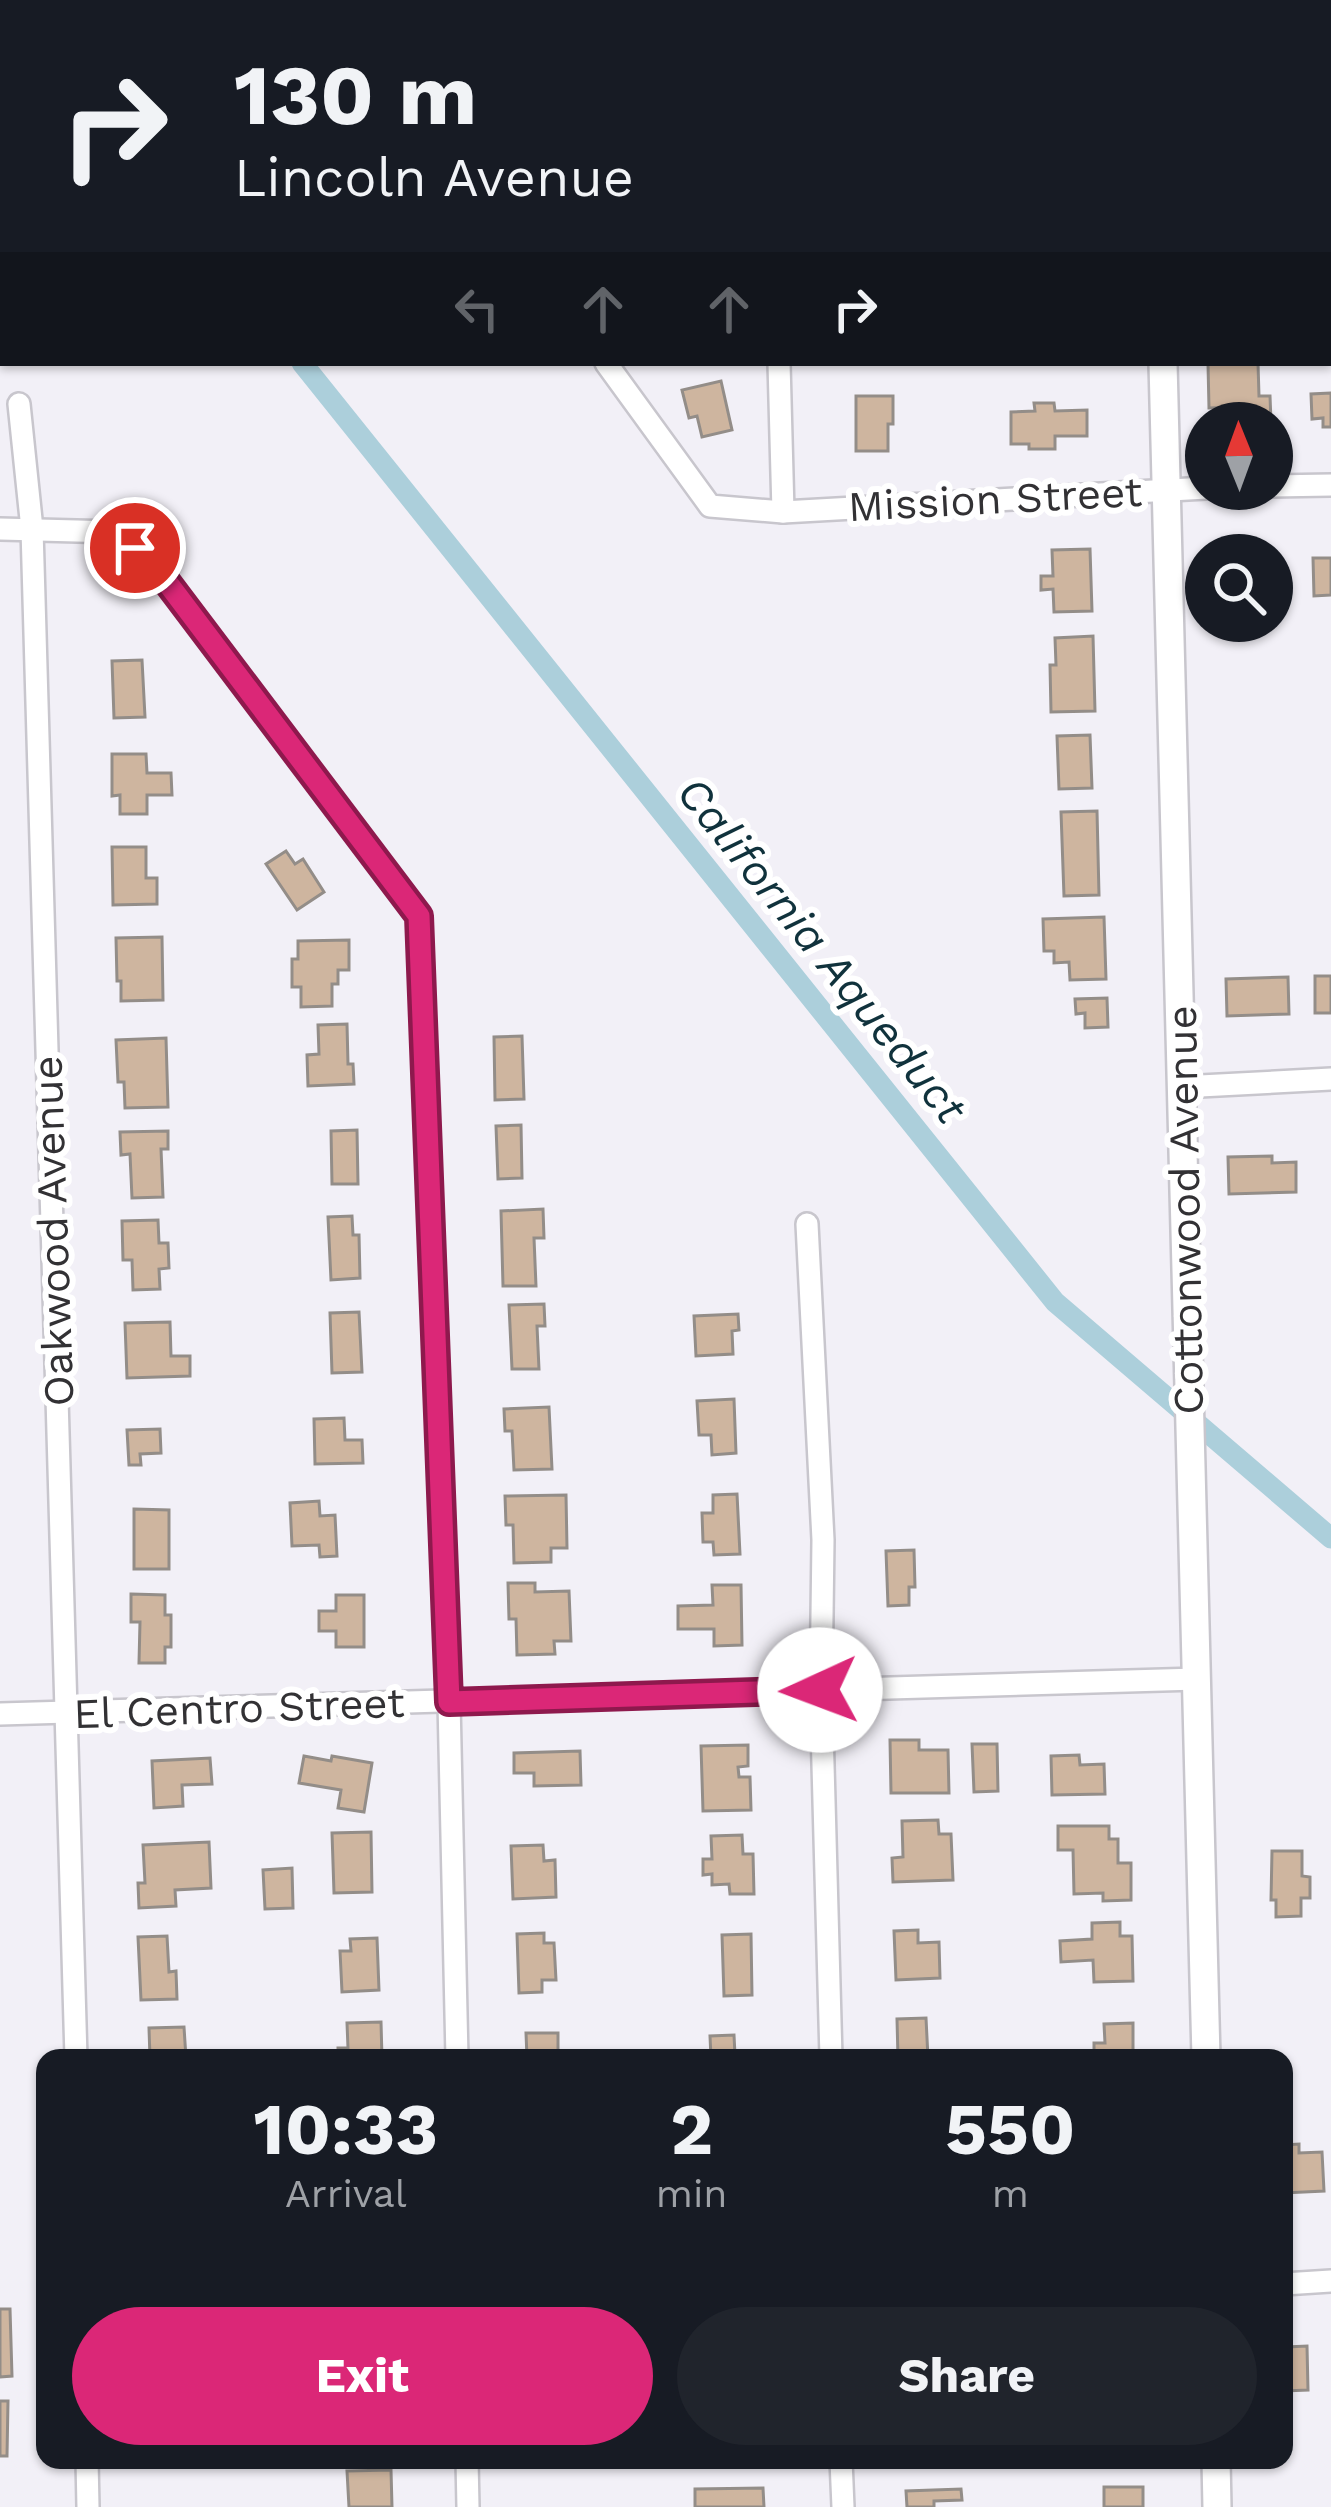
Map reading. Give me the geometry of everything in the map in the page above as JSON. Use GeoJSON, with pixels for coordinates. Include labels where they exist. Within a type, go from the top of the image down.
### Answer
{"type":"FeatureCollection","features":[{"type":"Feature","properties":{"kind":"street","name":"Mission Street"},"geometry":{"type":"LineString","coordinates":[[608,366],[710,506],[783,512],[1185,489]]}},
{"type":"Feature","properties":{"kind":"street"},"geometry":{"type":"LineString","coordinates":[[779,366],[783,512]]}},
{"type":"Feature","properties":{"kind":"street","name":"Cottonwood Avenue"},"geometry":{"type":"LineString","coordinates":[[1162,366],[1206,2049]]}},
{"type":"Feature","properties":{"kind":"street","name":"Oakwood Avenue"},"geometry":{"type":"LineString","coordinates":[[19,404],[32,529],[76,2049]]}},
{"type":"Feature","properties":{"kind":"street"},"geometry":{"type":"LineString","coordinates":[[1293,486],[1331,485]]}},
{"type":"Feature","properties":{"kind":"street"},"geometry":{"type":"LineString","coordinates":[[0,529],[115,532],[154,565],[419,916],[458,2049]]}},
{"type":"Feature","properties":{"kind":"street"},"geometry":{"type":"LineString","coordinates":[[1181,1088],[1331,1079]]}},
{"type":"Feature","properties":{"kind":"street"},"geometry":{"type":"LineString","coordinates":[[807,1224],[823,1540],[820,1690],[830,2049]]}},
{"type":"Feature","properties":{"kind":"street","name":"El Centro Street"},"geometry":{"type":"LineString","coordinates":[[0,1714],[1197,1679]]}},
{"type":"Feature","properties":{"kind":"street"},"geometry":{"type":"LineString","coordinates":[[1293,2284],[1331,2282]]}},
{"type":"Feature","properties":{"kind":"street"},"geometry":{"type":"LineString","coordinates":[[86,2469],[88,2507]]}},
{"type":"Feature","properties":{"kind":"street"},"geometry":{"type":"LineString","coordinates":[[467,2469],[468,2507]]}},
{"type":"Feature","properties":{"kind":"street"},"geometry":{"type":"LineString","coordinates":[[842,2469],[843,2507]]}},
{"type":"Feature","properties":{"kind":"street"},"geometry":{"type":"LineString","coordinates":[[1216,2469],[1217,2507]]}},
{"type":"Feature","properties":{"kind":"building"},"geometry":{"type":"Polygon","coordinates":[[[1208,366],[1258,366],[1259,396],[1270,396],[1270,402],[1209,402],[1208,366]]]}},
{"type":"Feature","properties":{"kind":"building"},"geometry":{"type":"Polygon","coordinates":[[[721,381],[732,430],[702,437],[697,416],[689,418],[682,390],[721,381]]]}},
{"type":"Feature","properties":{"kind":"building"},"geometry":{"type":"Polygon","coordinates":[[[1331,393],[1331,427],[1323,427],[1323,418],[1312,419],[1311,394],[1331,393]]]}},
{"type":"Feature","properties":{"kind":"building"},"geometry":{"type":"Polygon","coordinates":[[[856,396],[893,396],[888,451],[856,451],[856,396]]]}},
{"type":"Feature","properties":{"kind":"building"},"geometry":{"type":"Polygon","coordinates":[[[1034,403],[1054,403],[1055,411],[1087,410],[1087,436],[1055,436],[1055,449],[1011,444],[1011,412],[1035,411],[1034,403]]]}},
{"type":"Feature","properties":{"kind":"building"},"geometry":{"type":"Polygon","coordinates":[[[1090,549],[1092,611],[1054,612],[1053,589],[1041,590],[1041,576],[1053,576],[1052,550],[1090,549]]]}},
{"type":"Feature","properties":{"kind":"building"},"geometry":{"type":"Polygon","coordinates":[[[1313,558],[1331,558],[1331,595],[1314,596],[1313,558]]]}},
{"type":"Feature","properties":{"kind":"building"},"geometry":{"type":"Polygon","coordinates":[[[1093,636],[1095,711],[1051,712],[1055,638],[1093,636]]]}},
{"type":"Feature","properties":{"kind":"building"},"geometry":{"type":"Polygon","coordinates":[[[142,660],[145,717],[114,718],[112,661],[142,660]]]}},
{"type":"Feature","properties":{"kind":"building"},"geometry":{"type":"Polygon","coordinates":[[[1090,735],[1092,788],[1059,789],[1057,736],[1090,735]]]}},
{"type":"Feature","properties":{"kind":"building"},"geometry":{"type":"Polygon","coordinates":[[[112,754],[146,754],[147,773],[171,773],[172,795],[147,795],[147,814],[120,814],[120,795],[112,796],[112,754]]]}},
{"type":"Feature","properties":{"kind":"building"},"geometry":{"type":"Polygon","coordinates":[[[1097,811],[1099,895],[1064,896],[1061,812],[1097,811]]]}},
{"type":"Feature","properties":{"kind":"building"},"geometry":{"type":"Polygon","coordinates":[[[112,847],[146,847],[146,878],[157,878],[157,904],[113,905],[112,847]]]}},
{"type":"Feature","properties":{"kind":"building"},"geometry":{"type":"Polygon","coordinates":[[[286,851],[295,864],[303,859],[324,892],[297,910],[266,864],[286,851]]]}},
{"type":"Feature","properties":{"kind":"building"},"geometry":{"type":"Polygon","coordinates":[[[1104,917],[1106,979],[1070,980],[1069,962],[1054,963],[1054,951],[1044,951],[1043,919],[1104,917]]]}},
{"type":"Feature","properties":{"kind":"building"},"geometry":{"type":"Polygon","coordinates":[[[162,937],[163,1000],[121,1001],[116,938],[162,937]]]}},
{"type":"Feature","properties":{"kind":"building"},"geometry":{"type":"Polygon","coordinates":[[[349,940],[349,970],[338,970],[338,984],[332,984],[332,1006],[301,1007],[301,987],[292,987],[292,959],[298,959],[298,941],[349,940]]]}},
{"type":"Feature","properties":{"kind":"building"},"geometry":{"type":"Polygon","coordinates":[[[1315,976],[1331,976],[1331,1013],[1315,1013],[1315,976]]]}},
{"type":"Feature","properties":{"kind":"building"},"geometry":{"type":"Polygon","coordinates":[[[1288,977],[1289,1014],[1227,1016],[1226,979],[1288,977]]]}},
{"type":"Feature","properties":{"kind":"building"},"geometry":{"type":"Polygon","coordinates":[[[1107,998],[1108,1027],[1085,1028],[1085,1013],[1076,1014],[1075,999],[1107,998]]]}},
{"type":"Feature","properties":{"kind":"building"},"geometry":{"type":"Polygon","coordinates":[[[347,1024],[348,1064],[353,1064],[354,1084],[308,1086],[307,1055],[319,1054],[318,1025],[347,1024]]]}},
{"type":"Feature","properties":{"kind":"building"},"geometry":{"type":"Polygon","coordinates":[[[522,1036],[524,1099],[495,1100],[494,1037],[522,1036]]]}},
{"type":"Feature","properties":{"kind":"building"},"geometry":{"type":"Polygon","coordinates":[[[166,1038],[168,1107],[125,1108],[116,1040],[166,1038]]]}},
{"type":"Feature","properties":{"kind":"building"},"geometry":{"type":"Polygon","coordinates":[[[521,1125],[522,1178],[498,1179],[496,1126],[521,1125]]]}},
{"type":"Feature","properties":{"kind":"building"},"geometry":{"type":"Polygon","coordinates":[[[357,1130],[358,1184],[332,1184],[331,1131],[357,1130]]]}},
{"type":"Feature","properties":{"kind":"building"},"geometry":{"type":"Polygon","coordinates":[[[168,1131],[168,1149],[161,1149],[163,1197],[132,1198],[130,1154],[121,1155],[120,1132],[168,1131]]]}},
{"type":"Feature","properties":{"kind":"building"},"geometry":{"type":"Polygon","coordinates":[[[1272,1156],[1272,1163],[1296,1162],[1296,1192],[1229,1194],[1228,1157],[1272,1156]]]}},
{"type":"Feature","properties":{"kind":"building"},"geometry":{"type":"Polygon","coordinates":[[[543,1209],[544,1238],[534,1238],[536,1286],[503,1286],[501,1211],[543,1209]]]}},
{"type":"Feature","properties":{"kind":"building"},"geometry":{"type":"Polygon","coordinates":[[[352,1216],[353,1235],[359,1235],[360,1278],[331,1280],[328,1217],[352,1216]]]}},
{"type":"Feature","properties":{"kind":"building"},"geometry":{"type":"Polygon","coordinates":[[[158,1220],[159,1243],[168,1243],[169,1268],[159,1269],[160,1289],[133,1290],[132,1260],[123,1260],[122,1221],[158,1220]]]}},
{"type":"Feature","properties":{"kind":"building"},"geometry":{"type":"Polygon","coordinates":[[[544,1304],[545,1326],[537,1326],[539,1369],[512,1369],[509,1305],[544,1304]]]}},
{"type":"Feature","properties":{"kind":"building"},"geometry":{"type":"Polygon","coordinates":[[[359,1312],[362,1372],[332,1373],[330,1313],[359,1312]]]}},
{"type":"Feature","properties":{"kind":"building"},"geometry":{"type":"Polygon","coordinates":[[[738,1314],[739,1330],[732,1331],[733,1354],[696,1356],[694,1316],[738,1314]]]}},
{"type":"Feature","properties":{"kind":"building"},"geometry":{"type":"Polygon","coordinates":[[[170,1322],[171,1356],[190,1356],[190,1376],[127,1378],[125,1323],[170,1322]]]}},
{"type":"Feature","properties":{"kind":"building"},"geometry":{"type":"Polygon","coordinates":[[[734,1399],[736,1453],[712,1455],[711,1435],[699,1435],[697,1401],[734,1399]]]}},
{"type":"Feature","properties":{"kind":"building"},"geometry":{"type":"Polygon","coordinates":[[[549,1407],[552,1469],[514,1470],[512,1431],[505,1431],[504,1409],[549,1407]]]}},
{"type":"Feature","properties":{"kind":"building"},"geometry":{"type":"Polygon","coordinates":[[[344,1418],[345,1440],[362,1440],[363,1463],[315,1464],[314,1419],[344,1418]]]}},
{"type":"Feature","properties":{"kind":"building"},"geometry":{"type":"Polygon","coordinates":[[[160,1429],[161,1453],[140,1454],[141,1465],[129,1465],[127,1430],[160,1429]]]}},
{"type":"Feature","properties":{"kind":"building"},"geometry":{"type":"Polygon","coordinates":[[[737,1494],[740,1554],[714,1555],[713,1542],[703,1542],[702,1513],[713,1513],[713,1495],[737,1494]]]}},
{"type":"Feature","properties":{"kind":"building"},"geometry":{"type":"Polygon","coordinates":[[[566,1495],[567,1548],[551,1548],[551,1562],[514,1563],[513,1525],[506,1525],[505,1496],[566,1495]]]}},
{"type":"Feature","properties":{"kind":"building"},"geometry":{"type":"Polygon","coordinates":[[[319,1501],[320,1516],[335,1515],[337,1556],[320,1557],[319,1545],[292,1546],[290,1503],[319,1501]]]}},
{"type":"Feature","properties":{"kind":"building"},"geometry":{"type":"Polygon","coordinates":[[[134,1509],[169,1510],[169,1569],[134,1569],[134,1509]]]}},
{"type":"Feature","properties":{"kind":"building"},"geometry":{"type":"Polygon","coordinates":[[[914,1550],[915,1587],[909,1587],[909,1605],[888,1606],[886,1551],[914,1550]]]}},
{"type":"Feature","properties":{"kind":"building"},"geometry":{"type":"Polygon","coordinates":[[[508,1583],[535,1583],[535,1592],[569,1591],[571,1641],[554,1641],[555,1654],[517,1655],[508,1583]]]}},
{"type":"Feature","properties":{"kind":"building"},"geometry":{"type":"Polygon","coordinates":[[[712,1585],[741,1585],[742,1645],[714,1646],[714,1629],[678,1629],[678,1606],[713,1605],[712,1585]]]}},
{"type":"Feature","properties":{"kind":"building"},"geometry":{"type":"Polygon","coordinates":[[[131,1594],[165,1595],[165,1615],[171,1615],[171,1647],[165,1647],[165,1663],[139,1663],[140,1622],[131,1622],[131,1594]]]}},
{"type":"Feature","properties":{"kind":"building"},"geometry":{"type":"Polygon","coordinates":[[[336,1595],[364,1595],[364,1647],[336,1647],[336,1631],[319,1631],[319,1611],[336,1611],[336,1595]]]}},
{"type":"Feature","properties":{"kind":"building"},"geometry":{"type":"Polygon","coordinates":[[[890,1740],[919,1740],[919,1750],[948,1750],[949,1793],[891,1793],[890,1740]]]}},
{"type":"Feature","properties":{"kind":"building"},"geometry":{"type":"Polygon","coordinates":[[[972,1744],[997,1744],[998,1791],[974,1792],[972,1744]]]}},
{"type":"Feature","properties":{"kind":"building"},"geometry":{"type":"Polygon","coordinates":[[[748,1745],[748,1766],[738,1767],[739,1777],[750,1777],[751,1810],[703,1811],[701,1746],[748,1745]]]}},
{"type":"Feature","properties":{"kind":"building"},"geometry":{"type":"Polygon","coordinates":[[[580,1751],[581,1785],[534,1786],[534,1773],[514,1773],[514,1753],[580,1751]]]}},
{"type":"Feature","properties":{"kind":"building"},"geometry":{"type":"Polygon","coordinates":[[[1079,1755],[1080,1765],[1104,1764],[1105,1794],[1052,1795],[1051,1756],[1079,1755]]]}},
{"type":"Feature","properties":{"kind":"building"},"geometry":{"type":"Polygon","coordinates":[[[304,1756],[372,1763],[364,1812],[338,1808],[341,1790],[299,1783],[304,1756]]]}},
{"type":"Feature","properties":{"kind":"building"},"geometry":{"type":"Polygon","coordinates":[[[210,1758],[212,1784],[182,1785],[183,1806],[154,1808],[152,1761],[210,1758]]]}},
{"type":"Feature","properties":{"kind":"building"},"geometry":{"type":"Polygon","coordinates":[[[938,1820],[939,1834],[951,1834],[953,1880],[893,1882],[892,1858],[903,1857],[902,1821],[938,1820]]]}},
{"type":"Feature","properties":{"kind":"building"},"geometry":{"type":"Polygon","coordinates":[[[1058,1826],[1109,1826],[1109,1839],[1118,1839],[1118,1863],[1131,1863],[1131,1900],[1103,1901],[1103,1893],[1074,1894],[1073,1850],[1058,1850],[1058,1826]]]}},
{"type":"Feature","properties":{"kind":"building"},"geometry":{"type":"Polygon","coordinates":[[[371,1832],[372,1892],[334,1893],[332,1833],[371,1832]]]}},
{"type":"Feature","properties":{"kind":"building"},"geometry":{"type":"Polygon","coordinates":[[[742,1835],[743,1854],[753,1854],[754,1894],[730,1894],[729,1884],[712,1885],[712,1874],[703,1875],[703,1859],[712,1859],[711,1836],[742,1835]]]}},
{"type":"Feature","properties":{"kind":"building"},"geometry":{"type":"Polygon","coordinates":[[[209,1842],[211,1888],[175,1890],[176,1906],[139,1908],[138,1883],[145,1883],[143,1845],[209,1842]]]}},
{"type":"Feature","properties":{"kind":"building"},"geometry":{"type":"Polygon","coordinates":[[[543,1845],[544,1861],[555,1860],[556,1897],[513,1899],[511,1846],[543,1845]]]}},
{"type":"Feature","properties":{"kind":"building"},"geometry":{"type":"Polygon","coordinates":[[[1272,1851],[1302,1851],[1302,1876],[1310,1877],[1310,1898],[1301,1898],[1301,1916],[1276,1917],[1276,1900],[1271,1900],[1272,1851]]]}},
{"type":"Feature","properties":{"kind":"building"},"geometry":{"type":"Polygon","coordinates":[[[292,1868],[293,1908],[265,1909],[263,1870],[292,1868]]]}},
{"type":"Feature","properties":{"kind":"building"},"geometry":{"type":"Polygon","coordinates":[[[1120,1922],[1120,1936],[1132,1936],[1133,1981],[1094,1982],[1093,1960],[1061,1962],[1060,1941],[1092,1939],[1092,1923],[1120,1922]]]}},
{"type":"Feature","properties":{"kind":"building"},"geometry":{"type":"Polygon","coordinates":[[[918,1930],[918,1943],[939,1942],[940,1978],[896,1980],[894,1931],[918,1930]]]}},
{"type":"Feature","properties":{"kind":"building"},"geometry":{"type":"Polygon","coordinates":[[[544,1933],[544,1943],[554,1943],[556,1980],[542,1980],[542,1992],[519,1993],[517,1934],[544,1933]]]}},
{"type":"Feature","properties":{"kind":"building"},"geometry":{"type":"Polygon","coordinates":[[[751,1934],[752,1995],[724,1996],[722,1935],[751,1934]]]}},
{"type":"Feature","properties":{"kind":"building"},"geometry":{"type":"Polygon","coordinates":[[[167,1936],[169,1972],[176,1971],[177,1999],[141,2000],[138,1937],[167,1936]]]}},
{"type":"Feature","properties":{"kind":"building"},"geometry":{"type":"Polygon","coordinates":[[[377,1938],[379,1990],[342,1992],[340,1951],[351,1951],[350,1939],[377,1938]]]}},
{"type":"Feature","properties":{"kind":"building"},"geometry":{"type":"Polygon","coordinates":[[[926,2018],[928,2049],[898,2049],[897,2019],[926,2018]]]}},
{"type":"Feature","properties":{"kind":"building"},"geometry":{"type":"Polygon","coordinates":[[[381,2022],[382,2049],[338,2049],[348,2048],[347,2023],[381,2022]]]}},
{"type":"Feature","properties":{"kind":"building"},"geometry":{"type":"Polygon","coordinates":[[[1133,2023],[1133,2049],[1094,2049],[1094,2043],[1105,2043],[1104,2024],[1133,2023]]]}},
{"type":"Feature","properties":{"kind":"building"},"geometry":{"type":"Polygon","coordinates":[[[184,2027],[185,2049],[150,2049],[149,2028],[184,2027]]]}},
{"type":"Feature","properties":{"kind":"building"},"geometry":{"type":"Polygon","coordinates":[[[526,2033],[558,2033],[558,2049],[527,2049],[526,2033]]]}},
{"type":"Feature","properties":{"kind":"building"},"geometry":{"type":"Polygon","coordinates":[[[734,2035],[735,2049],[711,2049],[710,2036],[734,2035]]]}},
{"type":"Feature","properties":{"kind":"building"},"geometry":{"type":"Polygon","coordinates":[[[1293,2144],[1299,2144],[1299,2153],[1322,2152],[1324,2191],[1293,2193],[1293,2144]]]}},
{"type":"Feature","properties":{"kind":"building"},"geometry":{"type":"Polygon","coordinates":[[[0,2309],[10,2309],[12,2376],[0,2377],[0,2309]]]}},
{"type":"Feature","properties":{"kind":"building"},"geometry":{"type":"Polygon","coordinates":[[[1307,2346],[1308,2390],[1293,2391],[1293,2347],[1307,2346]]]}},
{"type":"Feature","properties":{"kind":"building"},"geometry":{"type":"Polygon","coordinates":[[[0,2401],[8,2401],[7,2456],[0,2456],[0,2401]]]}},
{"type":"Feature","properties":{"kind":"building"},"geometry":{"type":"Polygon","coordinates":[[[391,2470],[392,2507],[349,2507],[347,2471],[391,2470]]]}},
{"type":"Feature","properties":{"kind":"building"},"geometry":{"type":"Polygon","coordinates":[[[1104,2487],[1143,2487],[1143,2507],[1104,2507],[1104,2487]]]}},
{"type":"Feature","properties":{"kind":"building"},"geometry":{"type":"Polygon","coordinates":[[[763,2488],[764,2507],[695,2507],[695,2489],[763,2488]]]}},
{"type":"Feature","properties":{"kind":"building"},"geometry":{"type":"Polygon","coordinates":[[[961,2489],[962,2500],[907,2507],[906,2491],[961,2489]]]}},
{"type":"Feature","properties":{"kind":"waterway","name":"California Aqueduct"},"geometry":{"type":"LineString","coordinates":[[304,366],[1055,1302],[1331,1538]]}},
{"type":"Feature","properties":{"kind":"route"},"geometry":{"type":"LineString","coordinates":[[135,548],[154,565],[419,916],[449,1702],[820,1690]]}}]}
